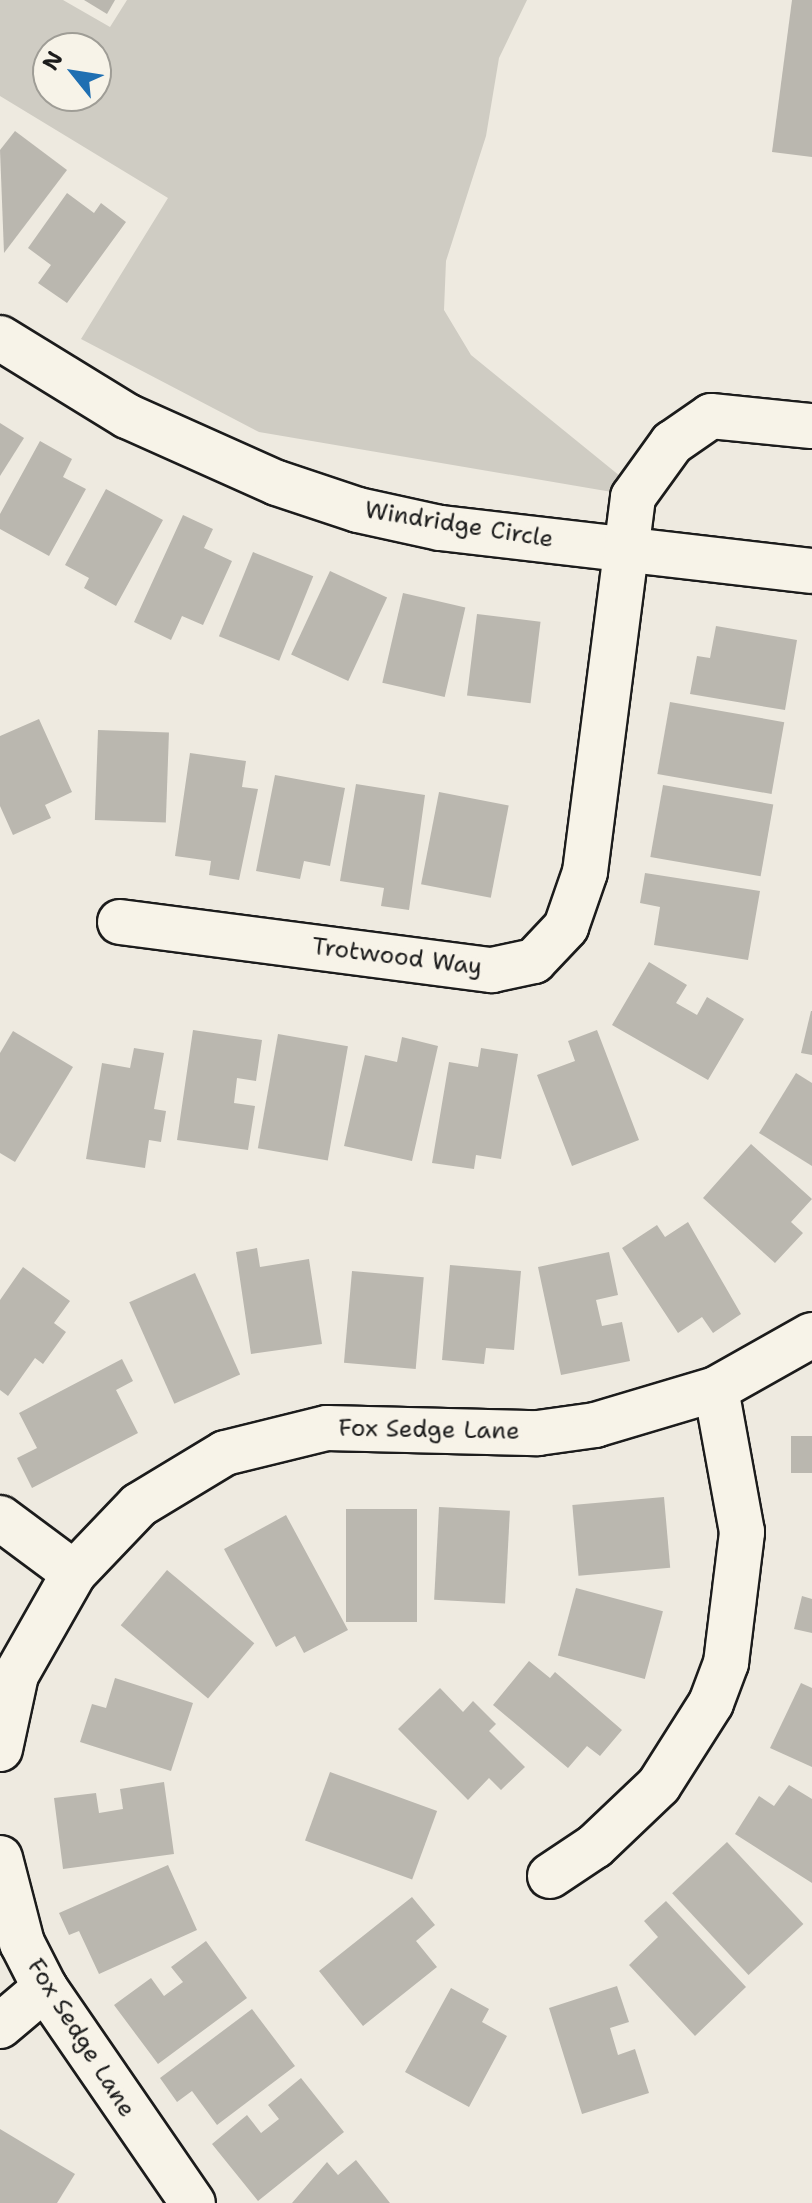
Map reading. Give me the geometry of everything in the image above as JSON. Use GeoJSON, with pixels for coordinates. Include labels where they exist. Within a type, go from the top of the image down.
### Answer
{"type":"FeatureCollection","features":[{"type":"Feature","properties":{"kind":"street","name":"Windridge Circle"},"geometry":{"type":"LineString","coordinates":[[0,338],[127,416],[277,483],[440,528],[812,571]]}},
{"type":"Feature","properties":{"kind":"street","name":"Trotwood Way"},"geometry":{"type":"LineString","coordinates":[[120,922],[492,970],[534,961],[566,927],[585,872],[621,550],[633,497],[672,443],[711,416],[812,426]]}},
{"type":"Feature","properties":{"kind":"street","name":"Fox Sedge Lane"},"geometry":{"type":"LineString","coordinates":[[0,1749],[16,1675],[74,1573],[139,1505],[182,1475],[276,1437],[377,1426],[538,1433],[595,1425],[716,1389],[812,1335]]}},
{"type":"Feature","properties":{"kind":"street"},"geometry":{"type":"LineString","coordinates":[[550,1876],[595,1846],[659,1785],[711,1703],[726,1663],[742,1532],[716,1389]]}},
{"type":"Feature","properties":{"kind":"street"},"geometry":{"type":"LineString","coordinates":[[0,1518],[74,1573]]}},
{"type":"Feature","properties":{"kind":"street","name":"Fox Sedge Lane"},"geometry":{"type":"LineString","coordinates":[[0,1858],[22,1943],[45,1988],[193,2203]]}},
{"type":"Feature","properties":{"kind":"street"},"geometry":{"type":"LineString","coordinates":[[0,2026],[45,1988]]}},
{"type":"Feature","properties":{"kind":"shaded area"},"geometry":{"type":"Polygon","coordinates":[[[0,0],[63,0],[110,27],[127,0],[527,0],[499,58],[486,136],[446,261],[444,310],[471,355],[647,498],[259,432],[81,339],[168,198],[0,96],[0,0]]]}},
{"type":"Feature","properties":{"kind":"building"},"geometry":{"type":"Polygon","coordinates":[[[84,0],[115,0],[107,14],[84,0]]]}},
{"type":"Feature","properties":{"kind":"building"},"geometry":{"type":"Polygon","coordinates":[[[792,0],[812,0],[812,157],[772,152],[792,0]]]}},
{"type":"Feature","properties":{"kind":"building"},"geometry":{"type":"Polygon","coordinates":[[[15,131],[67,170],[4,253],[0,150],[15,131]]]}},
{"type":"Feature","properties":{"kind":"building"},"geometry":{"type":"Polygon","coordinates":[[[67,193],[94,213],[101,203],[126,222],[67,303],[38,283],[51,265],[28,248],[67,193]]]}},
{"type":"Feature","properties":{"kind":"building"},"geometry":{"type":"Polygon","coordinates":[[[0,423],[24,438],[0,476],[0,423]]]}},
{"type":"Feature","properties":{"kind":"building"},"geometry":{"type":"Polygon","coordinates":[[[40,441],[72,459],[63,477],[86,489],[49,556],[0,529],[0,514],[40,441]]]}},
{"type":"Feature","properties":{"kind":"building"},"geometry":{"type":"Polygon","coordinates":[[[106,489],[163,520],[116,606],[84,588],[89,578],[65,565],[106,489]]]}},
{"type":"Feature","properties":{"kind":"building"},"geometry":{"type":"Polygon","coordinates":[[[183,515],[213,529],[204,548],[232,561],[203,625],[182,616],[171,640],[134,622],[183,515]]]}},
{"type":"Feature","properties":{"kind":"building"},"geometry":{"type":"Polygon","coordinates":[[[253,552],[313,576],[279,661],[219,636],[253,552]]]}},
{"type":"Feature","properties":{"kind":"building"},"geometry":{"type":"Polygon","coordinates":[[[330,571],[387,598],[348,681],[291,654],[330,571]]]}},
{"type":"Feature","properties":{"kind":"building"},"geometry":{"type":"Polygon","coordinates":[[[403,593],[465,607],[445,697],[382,683],[403,593]]]}},
{"type":"Feature","properties":{"kind":"building"},"geometry":{"type":"Polygon","coordinates":[[[477,614],[541,622],[531,703],[467,695],[477,614]]]}},
{"type":"Feature","properties":{"kind":"building"},"geometry":{"type":"Polygon","coordinates":[[[716,626],[797,640],[785,710],[690,694],[697,656],[710,658],[716,626]]]}},
{"type":"Feature","properties":{"kind":"building"},"geometry":{"type":"Polygon","coordinates":[[[670,702],[784,722],[772,794],[657,774],[670,702]]]}},
{"type":"Feature","properties":{"kind":"building"},"geometry":{"type":"Polygon","coordinates":[[[39,719],[72,792],[45,805],[51,818],[13,835],[0,806],[0,736],[39,719]]]}},
{"type":"Feature","properties":{"kind":"building"},"geometry":{"type":"Polygon","coordinates":[[[98,730],[169,732],[166,822],[95,820],[98,730]]]}},
{"type":"Feature","properties":{"kind":"building"},"geometry":{"type":"Polygon","coordinates":[[[190,753],[246,761],[242,787],[258,789],[239,880],[209,875],[211,861],[175,856],[190,753]]]}},
{"type":"Feature","properties":{"kind":"building"},"geometry":{"type":"Polygon","coordinates":[[[275,775],[345,788],[330,866],[304,861],[300,879],[256,871],[275,775]]]}},
{"type":"Feature","properties":{"kind":"building"},"geometry":{"type":"Polygon","coordinates":[[[356,784],[425,795],[409,910],[381,906],[384,888],[340,881],[356,784]]]}},
{"type":"Feature","properties":{"kind":"building"},"geometry":{"type":"Polygon","coordinates":[[[663,785],[773,804],[761,876],[650,857],[663,785]]]}},
{"type":"Feature","properties":{"kind":"building"},"geometry":{"type":"Polygon","coordinates":[[[439,792],[509,806],[491,898],[421,884],[439,792]]]}},
{"type":"Feature","properties":{"kind":"building"},"geometry":{"type":"Polygon","coordinates":[[[645,873],[760,891],[748,960],[654,945],[660,907],[640,903],[645,873]]]}},
{"type":"Feature","properties":{"kind":"building"},"geometry":{"type":"Polygon","coordinates":[[[649,962],[687,985],[676,1003],[697,1015],[707,997],[744,1019],[708,1080],[612,1025],[649,962]]]}},
{"type":"Feature","properties":{"kind":"building"},"geometry":{"type":"Polygon","coordinates":[[[812,1011],[812,1055],[801,1053],[812,1011]]]}},
{"type":"Feature","properties":{"kind":"building"},"geometry":{"type":"Polygon","coordinates":[[[193,1030],[262,1040],[256,1081],[237,1078],[234,1103],[255,1106],[248,1150],[177,1140],[193,1030]]]}},
{"type":"Feature","properties":{"kind":"building"},"geometry":{"type":"Polygon","coordinates":[[[597,1030],[639,1140],[572,1166],[537,1075],[575,1061],[568,1041],[597,1030]]]}},
{"type":"Feature","properties":{"kind":"building"},"geometry":{"type":"Polygon","coordinates":[[[13,1031],[73,1067],[15,1162],[0,1153],[0,1053],[13,1031]]]}},
{"type":"Feature","properties":{"kind":"building"},"geometry":{"type":"Polygon","coordinates":[[[278,1034],[348,1046],[328,1161],[258,1148],[278,1034]]]}},
{"type":"Feature","properties":{"kind":"building"},"geometry":{"type":"Polygon","coordinates":[[[402,1037],[438,1046],[412,1161],[344,1146],[365,1055],[397,1062],[402,1037]]]}},
{"type":"Feature","properties":{"kind":"building"},"geometry":{"type":"Polygon","coordinates":[[[134,1048],[164,1053],[154,1109],[166,1111],[161,1142],[149,1140],[145,1168],[86,1159],[102,1063],[130,1068],[134,1048]]]}},
{"type":"Feature","properties":{"kind":"building"},"geometry":{"type":"Polygon","coordinates":[[[481,1048],[518,1054],[501,1159],[476,1155],[474,1169],[432,1163],[449,1062],[478,1067],[481,1048]]]}},
{"type":"Feature","properties":{"kind":"building"},"geometry":{"type":"Polygon","coordinates":[[[796,1073],[812,1083],[812,1166],[759,1133],[796,1073]]]}},
{"type":"Feature","properties":{"kind":"building"},"geometry":{"type":"Polygon","coordinates":[[[751,1144],[812,1199],[791,1222],[803,1233],[775,1263],[703,1198],[751,1144]]]}},
{"type":"Feature","properties":{"kind":"building"},"geometry":{"type":"Polygon","coordinates":[[[688,1222],[741,1314],[713,1333],[702,1317],[678,1333],[622,1248],[657,1225],[665,1237],[688,1222]]]}},
{"type":"Feature","properties":{"kind":"building"},"geometry":{"type":"Polygon","coordinates":[[[257,1248],[260,1267],[309,1259],[322,1344],[251,1354],[236,1252],[257,1248]]]}},
{"type":"Feature","properties":{"kind":"building"},"geometry":{"type":"Polygon","coordinates":[[[609,1252],[618,1295],[596,1300],[602,1326],[622,1322],[630,1361],[561,1375],[538,1267],[609,1252]]]}},
{"type":"Feature","properties":{"kind":"building"},"geometry":{"type":"Polygon","coordinates":[[[450,1265],[521,1271],[514,1350],[486,1348],[484,1364],[442,1360],[450,1265]]]}},
{"type":"Feature","properties":{"kind":"building"},"geometry":{"type":"Polygon","coordinates":[[[23,1267],[70,1301],[54,1323],[66,1332],[43,1364],[35,1358],[8,1396],[0,1390],[0,1300],[23,1267]]]}},
{"type":"Feature","properties":{"kind":"building"},"geometry":{"type":"Polygon","coordinates":[[[352,1271],[424,1277],[416,1369],[344,1363],[352,1271]]]}},
{"type":"Feature","properties":{"kind":"building"},"geometry":{"type":"Polygon","coordinates":[[[195,1273],[240,1374],[174,1404],[129,1302],[195,1273]]]}},
{"type":"Feature","properties":{"kind":"building"},"geometry":{"type":"Polygon","coordinates":[[[122,1359],[133,1381],[116,1390],[138,1433],[32,1488],[17,1458],[37,1448],[19,1413],[122,1359]]]}},
{"type":"Feature","properties":{"kind":"building"},"geometry":{"type":"Polygon","coordinates":[[[791,1436],[812,1436],[812,1473],[791,1473],[791,1436]]]}},
{"type":"Feature","properties":{"kind":"building"},"geometry":{"type":"Polygon","coordinates":[[[664,1497],[670,1568],[579,1576],[572,1505],[664,1497]]]}},
{"type":"Feature","properties":{"kind":"building"},"geometry":{"type":"Polygon","coordinates":[[[439,1507],[510,1511],[505,1604],[434,1600],[439,1507]]]}},
{"type":"Feature","properties":{"kind":"building"},"geometry":{"type":"Polygon","coordinates":[[[346,1509],[417,1509],[417,1622],[346,1622],[346,1509]]]}},
{"type":"Feature","properties":{"kind":"building"},"geometry":{"type":"Polygon","coordinates":[[[286,1515],[348,1630],[304,1653],[295,1636],[276,1647],[224,1549],[286,1515]]]}},
{"type":"Feature","properties":{"kind":"building"},"geometry":{"type":"Polygon","coordinates":[[[167,1570],[254,1643],[208,1698],[121,1625],[167,1570]]]}},
{"type":"Feature","properties":{"kind":"building"},"geometry":{"type":"Polygon","coordinates":[[[576,1588],[663,1611],[645,1679],[558,1656],[576,1588]]]}},
{"type":"Feature","properties":{"kind":"building"},"geometry":{"type":"Polygon","coordinates":[[[802,1596],[812,1599],[812,1633],[794,1629],[802,1596]]]}},
{"type":"Feature","properties":{"kind":"building"},"geometry":{"type":"Polygon","coordinates":[[[529,1661],[550,1678],[555,1672],[622,1730],[600,1756],[587,1746],[568,1768],[493,1705],[529,1661]]]}},
{"type":"Feature","properties":{"kind":"building"},"geometry":{"type":"Polygon","coordinates":[[[115,1678],[193,1703],[171,1771],[80,1742],[92,1704],[106,1708],[115,1678]]]}},
{"type":"Feature","properties":{"kind":"building"},"geometry":{"type":"Polygon","coordinates":[[[801,1683],[812,1688],[812,1767],[770,1748],[801,1683]]]}},
{"type":"Feature","properties":{"kind":"building"},"geometry":{"type":"Polygon","coordinates":[[[440,1688],[463,1712],[473,1701],[496,1724],[489,1731],[525,1767],[501,1790],[489,1778],[468,1800],[398,1729],[440,1688]]]}},
{"type":"Feature","properties":{"kind":"building"},"geometry":{"type":"Polygon","coordinates":[[[330,1772],[437,1811],[412,1880],[305,1841],[330,1772]]]}},
{"type":"Feature","properties":{"kind":"building"},"geometry":{"type":"Polygon","coordinates":[[[164,1782],[174,1854],[63,1869],[54,1798],[96,1793],[99,1813],[123,1809],[120,1789],[164,1782]]]}},
{"type":"Feature","properties":{"kind":"building"},"geometry":{"type":"Polygon","coordinates":[[[789,1785],[812,1799],[812,1883],[735,1834],[759,1796],[774,1806],[789,1785]]]}},
{"type":"Feature","properties":{"kind":"building"},"geometry":{"type":"Polygon","coordinates":[[[727,1842],[803,1924],[749,1975],[672,1893],[727,1842]]]}},
{"type":"Feature","properties":{"kind":"building"},"geometry":{"type":"Polygon","coordinates":[[[168,1865],[197,1930],[99,1974],[79,1931],[69,1935],[59,1913],[168,1865]]]}},
{"type":"Feature","properties":{"kind":"building"},"geometry":{"type":"Polygon","coordinates":[[[412,1897],[435,1925],[416,1941],[437,1967],[363,2026],[319,1971],[412,1897]]]}},
{"type":"Feature","properties":{"kind":"building"},"geometry":{"type":"Polygon","coordinates":[[[666,1901],[746,1987],[695,2036],[629,1965],[658,1937],[644,1921],[666,1901]]]}},
{"type":"Feature","properties":{"kind":"building"},"geometry":{"type":"Polygon","coordinates":[[[206,1941],[247,1998],[158,2064],[114,2005],[151,1978],[164,1996],[183,1982],[171,1967],[206,1941]]]}},
{"type":"Feature","properties":{"kind":"building"},"geometry":{"type":"Polygon","coordinates":[[[617,1986],[629,2022],[610,2028],[618,2055],[635,2049],[649,2093],[582,2114],[549,2008],[617,1986]]]}},
{"type":"Feature","properties":{"kind":"building"},"geometry":{"type":"Polygon","coordinates":[[[451,1988],[489,2009],[482,2022],[507,2036],[469,2107],[405,2072],[451,1988]]]}},
{"type":"Feature","properties":{"kind":"building"},"geometry":{"type":"Polygon","coordinates":[[[252,2009],[295,2066],[217,2125],[192,2091],[177,2102],[160,2078],[252,2009]]]}},
{"type":"Feature","properties":{"kind":"building"},"geometry":{"type":"Polygon","coordinates":[[[301,2078],[344,2132],[258,2201],[212,2144],[247,2115],[261,2133],[279,2119],[268,2105],[301,2078]]]}},
{"type":"Feature","properties":{"kind":"building"},"geometry":{"type":"Polygon","coordinates":[[[0,2129],[75,2174],[57,2203],[0,2203],[0,2129]]]}},
{"type":"Feature","properties":{"kind":"building"},"geometry":{"type":"Polygon","coordinates":[[[356,2160],[390,2203],[292,2203],[327,2162],[338,2175],[356,2160]]]}}]}
